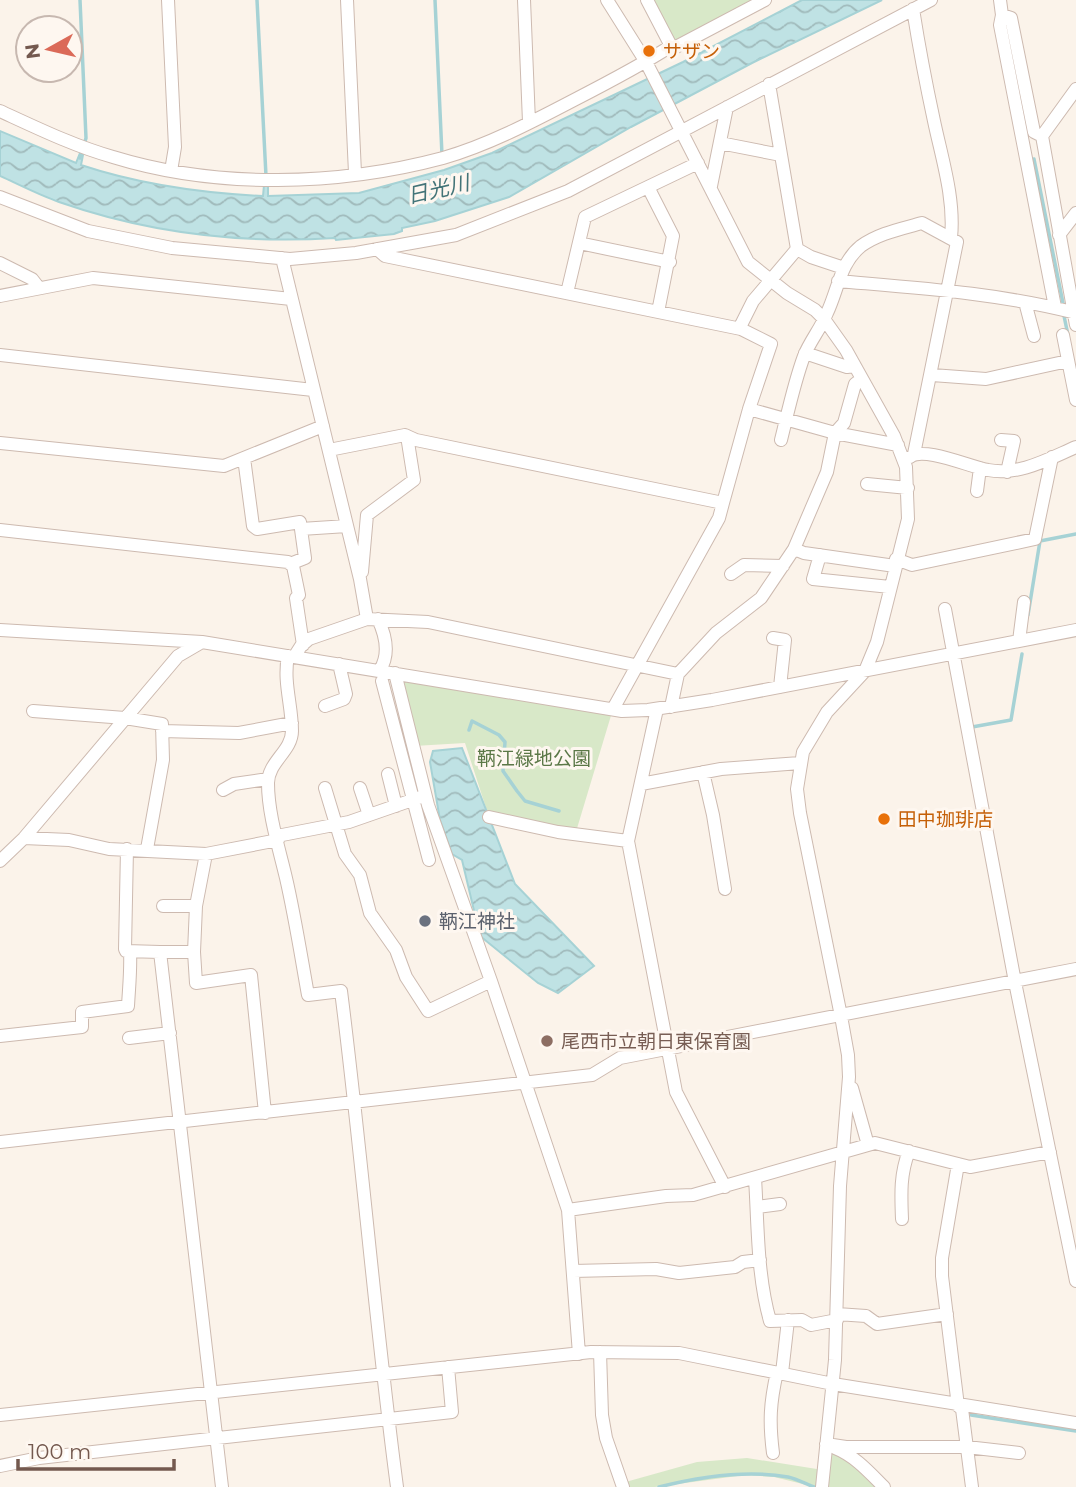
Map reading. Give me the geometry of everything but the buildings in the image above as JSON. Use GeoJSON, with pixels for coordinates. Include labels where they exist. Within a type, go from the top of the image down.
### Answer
{"type":"FeatureCollection","features":[{"type":"Feature","properties":{"kind":"street"},"geometry":{"type":"LineString","coordinates":[[168,0],[175,148],[171,171]]}},
{"type":"Feature","properties":{"kind":"street"},"geometry":{"type":"LineString","coordinates":[[347,0],[355,173]]}},
{"type":"Feature","properties":{"kind":"street"},"geometry":{"type":"LineString","coordinates":[[524,0],[529,122]]}},
{"type":"Feature","properties":{"kind":"street"},"geometry":{"type":"LineString","coordinates":[[607,0],[646,62],[744,255],[771,280],[824,319],[909,458]]}},
{"type":"Feature","properties":{"kind":"street"},"geometry":{"type":"LineString","coordinates":[[647,0],[671,46]]}},
{"type":"Feature","properties":{"kind":"street"},"geometry":{"type":"LineString","coordinates":[[0,111],[113,158],[171,171],[221,178],[279,180],[355,173],[446,157],[529,122],[646,62],[671,46],[674,48],[765,0]]}},
{"type":"Feature","properties":{"kind":"street"},"geometry":{"type":"LineString","coordinates":[[0,197],[88,231],[172,248],[282,258],[356,253],[456,235],[568,191],[930,0]]}},
{"type":"Feature","properties":{"kind":"street"},"geometry":{"type":"LineString","coordinates":[[1000,0],[1000,25],[1055,307]]}},
{"type":"Feature","properties":{"kind":"street"},"geometry":{"type":"LineString","coordinates":[[913,9],[948,185],[953,220],[951,238]]}},
{"type":"Feature","properties":{"kind":"street"},"geometry":{"type":"LineString","coordinates":[[1002,15],[1011,18],[1034,132],[1042,136]]}},
{"type":"Feature","properties":{"kind":"street"},"geometry":{"type":"LineString","coordinates":[[741,329],[753,301],[797,249],[769,84]]}},
{"type":"Feature","properties":{"kind":"street"},"geometry":{"type":"LineString","coordinates":[[1075,317],[1042,136],[1076,90]]}},
{"type":"Feature","properties":{"kind":"street"},"geometry":{"type":"LineString","coordinates":[[711,186],[727,107]]}},
{"type":"Feature","properties":{"kind":"street"},"geometry":{"type":"LineString","coordinates":[[720,143],[781,155]]}},
{"type":"Feature","properties":{"kind":"street"},"geometry":{"type":"LineString","coordinates":[[568,293],[585,217],[698,163]]}},
{"type":"Feature","properties":{"kind":"street"},"geometry":{"type":"LineString","coordinates":[[648,187],[673,236],[659,312]]}},
{"type":"Feature","properties":{"kind":"street"},"geometry":{"type":"LineString","coordinates":[[1059,235],[1076,213]]}},
{"type":"Feature","properties":{"kind":"street"},"geometry":{"type":"LineString","coordinates":[[781,439],[805,353],[824,319],[844,268],[860,247],[894,230],[922,223],[957,242],[932,375],[909,458],[908,519],[877,642],[865,670],[827,712],[803,752],[797,789],[841,1016],[849,1077],[840,1186],[833,1384],[822,1487]]}},
{"type":"Feature","properties":{"kind":"street"},"geometry":{"type":"LineString","coordinates":[[579,243],[670,262]]}},
{"type":"Feature","properties":{"kind":"street"},"geometry":{"type":"LineString","coordinates":[[377,249],[385,256],[741,329],[771,344],[749,410],[719,518],[635,665],[613,709]]}},
{"type":"Feature","properties":{"kind":"street"},"geometry":{"type":"LineString","coordinates":[[797,249],[811,257],[844,268]]}},
{"type":"Feature","properties":{"kind":"street"},"geometry":{"type":"LineString","coordinates":[[282,258],[360,579],[372,619],[385,644],[386,660],[381,676],[420,798],[491,981],[568,1210],[579,1353]]}},
{"type":"Feature","properties":{"kind":"street"},"geometry":{"type":"LineString","coordinates":[[0,263],[32,279],[38,288]]}},
{"type":"Feature","properties":{"kind":"street"},"geometry":{"type":"LineString","coordinates":[[0,296],[93,278],[291,299]]}},
{"type":"Feature","properties":{"kind":"street"},"geometry":{"type":"LineString","coordinates":[[838,281],[884,291],[947,289],[1055,307],[1075,317]]}},
{"type":"Feature","properties":{"kind":"street"},"geometry":{"type":"LineString","coordinates":[[1025,302],[1034,335]]}},
{"type":"Feature","properties":{"kind":"street"},"geometry":{"type":"LineString","coordinates":[[1063,335],[1076,400]]}},
{"type":"Feature","properties":{"kind":"street"},"geometry":{"type":"LineString","coordinates":[[805,353],[848,367],[855,366]]}},
{"type":"Feature","properties":{"kind":"street"},"geometry":{"type":"LineString","coordinates":[[0,355],[313,390]]}},
{"type":"Feature","properties":{"kind":"street"},"geometry":{"type":"LineString","coordinates":[[932,375],[986,379],[1068,361]]}},
{"type":"Feature","properties":{"kind":"street"},"geometry":{"type":"LineString","coordinates":[[671,707],[678,674],[716,632],[761,598],[794,549],[827,472],[835,433],[844,423],[855,384],[862,379]]}},
{"type":"Feature","properties":{"kind":"street"},"geometry":{"type":"LineString","coordinates":[[749,410],[835,433],[898,444]]}},
{"type":"Feature","properties":{"kind":"street"},"geometry":{"type":"LineString","coordinates":[[0,443],[211,467],[224,466],[323,426]]}},
{"type":"Feature","properties":{"kind":"street"},"geometry":{"type":"LineString","coordinates":[[329,450],[407,436],[723,503]]}},
{"type":"Feature","properties":{"kind":"street"},"geometry":{"type":"LineString","coordinates":[[301,528],[346,523],[367,515],[414,480],[407,436]]}},
{"type":"Feature","properties":{"kind":"street"},"geometry":{"type":"LineString","coordinates":[[1001,440],[1014,441],[1007,472]]}},
{"type":"Feature","properties":{"kind":"street"},"geometry":{"type":"LineString","coordinates":[[909,458],[943,458],[1007,472],[1027,467],[1076,447]]}},
{"type":"Feature","properties":{"kind":"street"},"geometry":{"type":"LineString","coordinates":[[794,549],[820,555],[912,565],[1035,539],[1052,457]]}},
{"type":"Feature","properties":{"kind":"street"},"geometry":{"type":"LineString","coordinates":[[0,530],[290,564],[305,558],[300,522],[257,529],[253,526],[244,458]]}},
{"type":"Feature","properties":{"kind":"street"},"geometry":{"type":"LineString","coordinates":[[976,491],[980,468]]}},
{"type":"Feature","properties":{"kind":"street"},"geometry":{"type":"LineString","coordinates":[[867,484],[908,488]]}},
{"type":"Feature","properties":{"kind":"street"},"geometry":{"type":"LineString","coordinates":[[360,579],[367,515]]}},
{"type":"Feature","properties":{"kind":"street"},"geometry":{"type":"LineString","coordinates":[[820,555],[813,579],[890,587]]}},
{"type":"Feature","properties":{"kind":"street"},"geometry":{"type":"LineString","coordinates":[[290,564],[293,566],[299,595],[296,598],[303,645]]}},
{"type":"Feature","properties":{"kind":"street"},"geometry":{"type":"LineString","coordinates":[[731,574],[744,565],[783,566]]}},
{"type":"Feature","properties":{"kind":"street"},"geometry":{"type":"LineString","coordinates":[[1019,641],[1024,602]]}},
{"type":"Feature","properties":{"kind":"street"},"geometry":{"type":"LineString","coordinates":[[945,609],[1015,982],[1076,1281]]}},
{"type":"Feature","properties":{"kind":"street"},"geometry":{"type":"LineString","coordinates":[[397,1487],[341,991],[308,995],[293,908],[269,798],[268,779],[273,766],[292,739],[285,679],[291,656],[309,639],[372,619],[428,622],[678,674]]}},
{"type":"Feature","properties":{"kind":"street"},"geometry":{"type":"LineString","coordinates":[[0,630],[202,642],[339,664],[381,676],[395,673],[613,709],[657,709],[1076,630]]}},
{"type":"Feature","properties":{"kind":"street"},"geometry":{"type":"LineString","coordinates":[[773,638],[785,640],[780,687]]}},
{"type":"Feature","properties":{"kind":"street"},"geometry":{"type":"LineString","coordinates":[[3,855],[24,838],[178,656],[202,642]]}},
{"type":"Feature","properties":{"kind":"street"},"geometry":{"type":"LineString","coordinates":[[325,706],[344,699],[346,694],[339,664]]}},
{"type":"Feature","properties":{"kind":"street"},"geometry":{"type":"LineString","coordinates":[[395,673],[420,798],[429,860]]}},
{"type":"Feature","properties":{"kind":"street"},"geometry":{"type":"LineString","coordinates":[[657,709],[628,841],[676,1092],[725,1187]]}},
{"type":"Feature","properties":{"kind":"street"},"geometry":{"type":"LineString","coordinates":[[33,710],[162,724],[163,760],[153,803],[147,849]]}},
{"type":"Feature","properties":{"kind":"street"},"geometry":{"type":"LineString","coordinates":[[162,731],[239,733],[292,723]]}},
{"type":"Feature","properties":{"kind":"street"},"geometry":{"type":"LineString","coordinates":[[641,784],[748,765],[800,763]]}},
{"type":"Feature","properties":{"kind":"street"},"geometry":{"type":"LineString","coordinates":[[703,772],[726,889]]}},
{"type":"Feature","properties":{"kind":"street"},"geometry":{"type":"LineString","coordinates":[[388,774],[396,806]]}},
{"type":"Feature","properties":{"kind":"street"},"geometry":{"type":"LineString","coordinates":[[223,790],[234,784],[268,779]]}},
{"type":"Feature","properties":{"kind":"street"},"geometry":{"type":"LineString","coordinates":[[325,788],[345,854],[360,875],[370,913],[396,950],[406,977],[428,1011],[491,981]]}},
{"type":"Feature","properties":{"kind":"street"},"geometry":{"type":"LineString","coordinates":[[360,788],[369,815]]}},
{"type":"Feature","properties":{"kind":"street"},"geometry":{"type":"LineString","coordinates":[[24,838],[69,840],[109,849],[206,854],[335,824],[420,798]]}},
{"type":"Feature","properties":{"kind":"street"},"geometry":{"type":"LineString","coordinates":[[489,817],[558,832],[628,841]]}},
{"type":"Feature","properties":{"kind":"street"},"geometry":{"type":"LineString","coordinates":[[127,849],[126,951],[194,952]]}},
{"type":"Feature","properties":{"kind":"street"},"geometry":{"type":"LineString","coordinates":[[206,854],[195,906],[196,983],[251,975],[264,1112]]}},
{"type":"Feature","properties":{"kind":"street"},"geometry":{"type":"LineString","coordinates":[[163,906],[195,906]]}},
{"type":"Feature","properties":{"kind":"street"},"geometry":{"type":"LineString","coordinates":[[0,1036],[82,1027],[82,1012],[128,1006],[129,980],[132,973],[130,951]]}},
{"type":"Feature","properties":{"kind":"street"},"geometry":{"type":"LineString","coordinates":[[160,952],[222,1487]]}},
{"type":"Feature","properties":{"kind":"street"},"geometry":{"type":"LineString","coordinates":[[0,1142],[592,1075],[620,1058],[1076,969]]}},
{"type":"Feature","properties":{"kind":"street"},"geometry":{"type":"LineString","coordinates":[[129,1038],[170,1033]]}},
{"type":"Feature","properties":{"kind":"street"},"geometry":{"type":"LineString","coordinates":[[849,1077],[868,1145]]}},
{"type":"Feature","properties":{"kind":"street"},"geometry":{"type":"LineString","coordinates":[[568,1210],[666,1196],[693,1195],[875,1143],[970,1167],[1050,1152]]}},
{"type":"Feature","properties":{"kind":"street"},"geometry":{"type":"LineString","coordinates":[[902,1219],[901,1183],[903,1166],[909,1151]]}},
{"type":"Feature","properties":{"kind":"street"},"geometry":{"type":"LineString","coordinates":[[958,1164],[942,1258],[958,1406],[962,1409],[972,1487]]}},
{"type":"Feature","properties":{"kind":"street"},"geometry":{"type":"LineString","coordinates":[[755,1178],[763,1291],[770,1321],[802,1320],[811,1325],[837,1317],[866,1316],[877,1324],[947,1314]]}},
{"type":"Feature","properties":{"kind":"street"},"geometry":{"type":"LineString","coordinates":[[757,1207],[780,1204]]}},
{"type":"Feature","properties":{"kind":"street"},"geometry":{"type":"LineString","coordinates":[[573,1271],[656,1269],[678,1273],[735,1267],[743,1262],[760,1260]]}},
{"type":"Feature","properties":{"kind":"street"},"geometry":{"type":"LineString","coordinates":[[773,1453],[769,1424],[770,1405],[780,1373],[788,1320]]}},
{"type":"Feature","properties":{"kind":"street"},"geometry":{"type":"LineString","coordinates":[[0,1415],[600,1352],[679,1353],[833,1384],[1076,1423]]}},
{"type":"Feature","properties":{"kind":"street"},"geometry":{"type":"LineString","coordinates":[[600,1352],[604,1426],[623,1487]]}},
{"type":"Feature","properties":{"kind":"street"},"geometry":{"type":"LineString","coordinates":[[0,1466],[39,1458],[452,1412],[448,1367]]}},
{"type":"Feature","properties":{"kind":"street"},"geometry":{"type":"LineString","coordinates":[[826,1444],[967,1447],[1019,1453]]}},
{"type":"Feature","properties":{"kind":"street"},"geometry":{"type":"LineString","coordinates":[[826,1444],[846,1453],[866,1468],[884,1487]]}},
{"type":"Feature","properties":{"kind":"green space"},"geometry":{"type":"Polygon","coordinates":[[[651,0],[754,0],[674,41],[651,0]]]}},
{"type":"Feature","properties":{"kind":"green space","name":"鞆江緑地公園"},"geometry":{"type":"Polygon","coordinates":[[[395,673],[613,709],[575,835],[489,817],[465,743],[414,746],[395,673]]]}},
{"type":"Feature","properties":{"kind":"green space"},"geometry":{"type":"Polygon","coordinates":[[[826,1444],[884,1487],[815,1487],[774,1477],[745,1475],[655,1487],[623,1487],[622,1483],[697,1462],[747,1458],[823,1470],[826,1444]]]}},
{"type":"Feature","properties":{"kind":"water","name":"日光川"},"geometry":{"type":"Polygon","coordinates":[[[802,0],[882,0],[752,63],[631,127],[509,197],[435,221],[402,228],[402,231],[394,234],[336,240],[265,239],[161,229],[93,213],[52,199],[0,176],[0,131],[76,163],[80,153],[83,155],[81,165],[171,187],[263,196],[264,185],[268,186],[268,196],[359,193],[444,170],[492,153],[683,62],[802,0]]]}},
{"type":"Feature","properties":{"kind":"water"},"geometry":{"type":"Polygon","coordinates":[[[462,748],[515,884],[594,966],[558,993],[538,983],[480,936],[462,860],[452,854],[440,820],[430,762],[433,751],[462,748]]]}},
{"type":"Feature","properties":{"kind":"waterway"},"geometry":{"type":"LineString","coordinates":[[80,0],[86,138],[80,158]]}},
{"type":"Feature","properties":{"kind":"waterway"},"geometry":{"type":"LineString","coordinates":[[257,0],[266,176]]}},
{"type":"Feature","properties":{"kind":"waterway"},"geometry":{"type":"LineString","coordinates":[[435,0],[442,155]]}},
{"type":"Feature","properties":{"kind":"waterway"},"geometry":{"type":"LineString","coordinates":[[1034,159],[1063,303]]}},
{"type":"Feature","properties":{"kind":"waterway"},"geometry":{"type":"LineString","coordinates":[[1064,316],[1068,335]]}},
{"type":"Feature","properties":{"kind":"waterway"},"geometry":{"type":"LineString","coordinates":[[1028,615],[1040,541],[1076,534]]}},
{"type":"Feature","properties":{"kind":"waterway"},"geometry":{"type":"LineString","coordinates":[[972,727],[1011,720],[1022,654]]}},
{"type":"Feature","properties":{"kind":"waterway"},"geometry":{"type":"LineString","coordinates":[[469,730],[472,721],[499,735],[505,742],[503,771],[517,791],[525,801],[559,811]]}},
{"type":"Feature","properties":{"kind":"waterway"},"geometry":{"type":"LineString","coordinates":[[971,1415],[1076,1431]]}},
{"type":"Feature","properties":{"kind":"waterway"},"geometry":{"type":"LineString","coordinates":[[659,1487],[740,1474],[788,1477],[814,1487]]}},
{"type":"Feature","properties":{"kind":"place","name":"サザン"},"geometry":{"type":"Point","coordinates":[649,51]}},
{"type":"Feature","properties":{"kind":"place","name":"田中珈琲店"},"geometry":{"type":"Point","coordinates":[884,819]}},
{"type":"Feature","properties":{"kind":"place","name":"鞆江神社"},"geometry":{"type":"Point","coordinates":[425,921]}},
{"type":"Feature","properties":{"kind":"place","name":"尾西市立朝日東保育園"},"geometry":{"type":"Point","coordinates":[547,1041]}}]}
